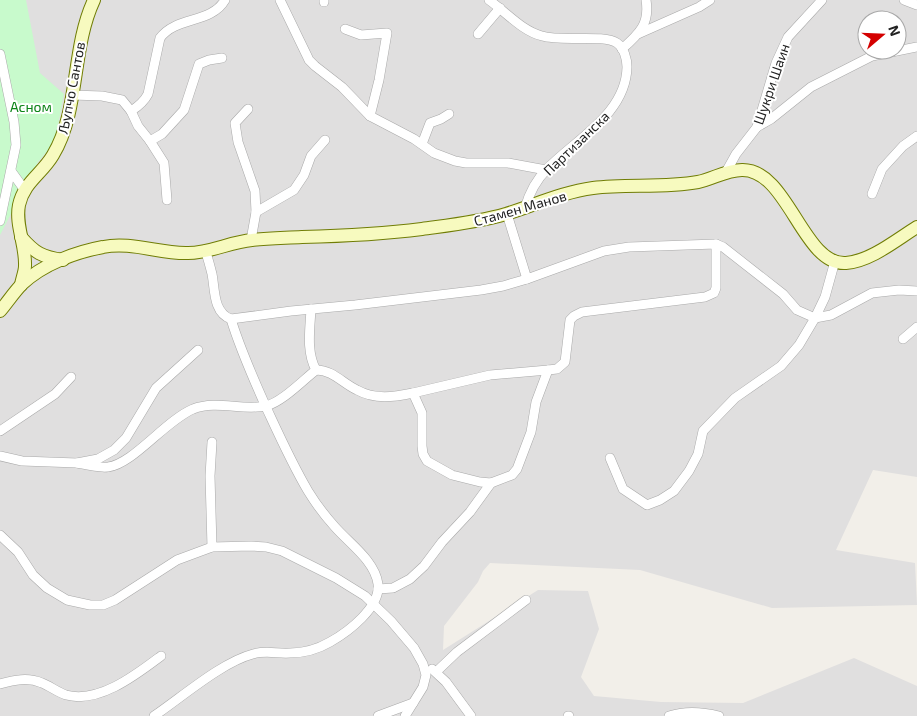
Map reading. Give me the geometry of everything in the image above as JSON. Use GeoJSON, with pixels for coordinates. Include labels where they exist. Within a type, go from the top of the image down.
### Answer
{"type":"FeatureCollection","features":[{"type":"Feature","properties":{"kind":"street","name":"Љупчо Сантов"},"geometry":{"type":"LineString","coordinates":[[21,284],[25,265],[18,213],[24,189],[53,155],[65,129],[82,32],[94,0]]}},
{"type":"Feature","properties":{"kind":"street"},"geometry":{"type":"LineString","coordinates":[[131,111],[144,102],[148,94],[160,38],[165,32],[208,15],[222,6],[225,0]]}},
{"type":"Feature","properties":{"kind":"street"},"geometry":{"type":"LineString","coordinates":[[280,0],[310,60],[342,87],[370,116],[422,144],[434,153],[455,161],[508,163],[546,170]]}},
{"type":"Feature","properties":{"kind":"street"},"geometry":{"type":"LineString","coordinates":[[489,0],[532,32],[542,36],[570,40],[599,38],[612,41],[622,48],[638,34],[699,7],[710,0]]}},
{"type":"Feature","properties":{"kind":"street"},"geometry":{"type":"LineString","coordinates":[[638,34],[648,16],[646,0]]}},
{"type":"Feature","properties":{"kind":"street","name":"Шукри Шаин"},"geometry":{"type":"LineString","coordinates":[[726,172],[736,154],[757,127],[776,63],[788,37],[822,0]]}},
{"type":"Feature","properties":{"kind":"street"},"geometry":{"type":"LineString","coordinates":[[904,0],[917,5]]}},
{"type":"Feature","properties":{"kind":"street"},"geometry":{"type":"LineString","coordinates":[[478,34],[500,8]]}},
{"type":"Feature","properties":{"kind":"street"},"geometry":{"type":"LineString","coordinates":[[345,28],[361,35],[387,33],[380,80],[370,116]]}},
{"type":"Feature","properties":{"kind":"street"},"geometry":{"type":"LineString","coordinates":[[757,127],[811,87],[872,56],[917,47]]}},
{"type":"Feature","properties":{"kind":"street","name":"Партизанска"},"geometry":{"type":"LineString","coordinates":[[525,208],[532,192],[546,170],[610,111],[623,88],[627,73],[627,61],[622,48]]}},
{"type":"Feature","properties":{"kind":"street"},"geometry":{"type":"LineString","coordinates":[[0,54],[4,99],[14,122],[16,145],[0,221]]}},
{"type":"Feature","properties":{"kind":"street"},"geometry":{"type":"LineString","coordinates":[[150,141],[162,134],[184,110],[199,64],[222,58]]}},
{"type":"Feature","properties":{"kind":"street"},"geometry":{"type":"LineString","coordinates":[[72,95],[102,96],[122,100],[164,163],[167,200]]}},
{"type":"Feature","properties":{"kind":"street"},"geometry":{"type":"LineString","coordinates":[[248,109],[235,123],[238,142],[256,191],[256,212],[251,240]]}},
{"type":"Feature","properties":{"kind":"street"},"geometry":{"type":"LineString","coordinates":[[422,144],[430,123],[448,114]]}},
{"type":"Feature","properties":{"kind":"street"},"geometry":{"type":"LineString","coordinates":[[872,194],[882,169],[904,146],[917,136]]}},
{"type":"Feature","properties":{"kind":"street"},"geometry":{"type":"LineString","coordinates":[[256,212],[294,190],[304,175],[312,156],[325,140]]}},
{"type":"Feature","properties":{"kind":"street","name":"Стамен Манов"},"geometry":{"type":"LineString","coordinates":[[21,284],[41,270],[63,260],[105,246],[120,245],[168,252],[190,253],[251,240],[341,236],[420,229],[470,223],[507,214],[551,198],[593,188],[699,182],[726,172],[743,170],[755,172],[767,180],[813,243],[824,254],[835,261]]}},
{"type":"Feature","properties":{"kind":"street"},"geometry":{"type":"LineString","coordinates":[[11,171],[24,189]]}},
{"type":"Feature","properties":{"kind":"street"},"geometry":{"type":"LineString","coordinates":[[507,214],[527,279]]}},
{"type":"Feature","properties":{"kind":"street"},"geometry":{"type":"LineString","coordinates":[[610,458],[623,489],[647,505],[660,500],[674,491],[689,471],[698,454],[703,431],[736,398],[781,366],[799,345],[816,318],[825,297],[835,261],[844,263],[865,258],[917,227]]}},
{"type":"Feature","properties":{"kind":"street"},"geometry":{"type":"LineString","coordinates":[[21,237],[32,250],[63,260]]}},
{"type":"Feature","properties":{"kind":"street"},"geometry":{"type":"LineString","coordinates":[[0,456],[22,461],[77,463],[99,467],[118,464],[169,423],[194,409],[213,405],[266,406],[280,399],[316,370],[325,370],[357,391],[384,398],[497,374],[558,369],[565,362],[570,320],[582,312],[705,297],[714,293],[717,282],[716,244]]}},
{"type":"Feature","properties":{"kind":"street"},"geometry":{"type":"LineString","coordinates":[[206,250],[218,307],[226,317],[231,319],[503,286],[604,251],[716,244],[723,247],[762,276],[783,294],[796,310],[816,318],[831,315],[872,293],[899,290],[917,292]]}},
{"type":"Feature","properties":{"kind":"street"},"geometry":{"type":"LineString","coordinates":[[0,312],[21,284]]}},
{"type":"Feature","properties":{"kind":"street"},"geometry":{"type":"LineString","coordinates":[[311,309],[310,346],[312,362],[316,370]]}},
{"type":"Feature","properties":{"kind":"street"},"geometry":{"type":"LineString","coordinates":[[154,716],[237,660],[264,651],[290,653],[306,651],[328,643],[366,614],[374,603],[378,589],[376,575],[362,555],[337,529],[308,491],[250,371],[231,319]]}},
{"type":"Feature","properties":{"kind":"street"},"geometry":{"type":"LineString","coordinates":[[903,339],[917,328]]}},
{"type":"Feature","properties":{"kind":"street"},"geometry":{"type":"LineString","coordinates":[[77,463],[98,459],[114,450],[126,438],[156,388],[198,350]]}},
{"type":"Feature","properties":{"kind":"street"},"geometry":{"type":"LineString","coordinates":[[413,393],[422,414],[422,446],[423,454],[427,461],[452,475],[491,483],[512,475],[517,469],[531,432],[536,402],[548,370]]}},
{"type":"Feature","properties":{"kind":"street"},"geometry":{"type":"LineString","coordinates":[[0,431],[55,394],[71,377]]}},
{"type":"Feature","properties":{"kind":"street"},"geometry":{"type":"LineString","coordinates":[[212,442],[210,476],[212,547]]}},
{"type":"Feature","properties":{"kind":"street"},"geometry":{"type":"LineString","coordinates":[[378,589],[393,588],[410,579],[470,512],[491,483]]}},
{"type":"Feature","properties":{"kind":"street"},"geometry":{"type":"LineString","coordinates":[[0,535],[18,552],[34,575],[47,588],[67,600],[90,605],[103,605],[115,600],[176,560],[212,547],[251,546],[282,551],[344,582],[374,603],[414,648],[423,664],[426,675],[423,686],[405,716]]}},
{"type":"Feature","properties":{"kind":"street"},"geometry":{"type":"LineString","coordinates":[[436,672],[457,652],[526,600]]}},
{"type":"Feature","properties":{"kind":"street"},"geometry":{"type":"LineString","coordinates":[[0,684],[16,679],[33,680],[68,695],[78,697],[95,694],[128,680],[161,656]]}},
{"type":"Feature","properties":{"kind":"street"},"geometry":{"type":"LineString","coordinates":[[423,664],[436,672],[446,682],[471,716]]}},
{"type":"Feature","properties":{"kind":"street"},"geometry":{"type":"LineString","coordinates":[[378,716],[413,702]]}},
{"type":"Feature","properties":{"kind":"street"},"geometry":{"type":"LineString","coordinates":[[668,716],[678,713],[709,713],[719,716]]}},
{"type":"Feature","properties":{"kind":"shaded area"},"geometry":{"type":"Polygon","coordinates":[[[0,0],[917,0],[917,477],[873,470],[836,550],[915,563],[917,605],[772,608],[640,570],[490,563],[483,571],[478,582],[444,626],[443,650],[538,590],[588,591],[599,629],[581,677],[594,696],[661,702],[743,703],[854,658],[917,686],[917,716],[0,716],[0,0]]]}},
{"type":"Feature","properties":{"kind":"green space","name":"Асном"},"geometry":{"type":"Polygon","coordinates":[[[0,0],[26,0],[40,73],[64,94],[55,142],[38,162],[0,235],[0,0]]]}}]}
